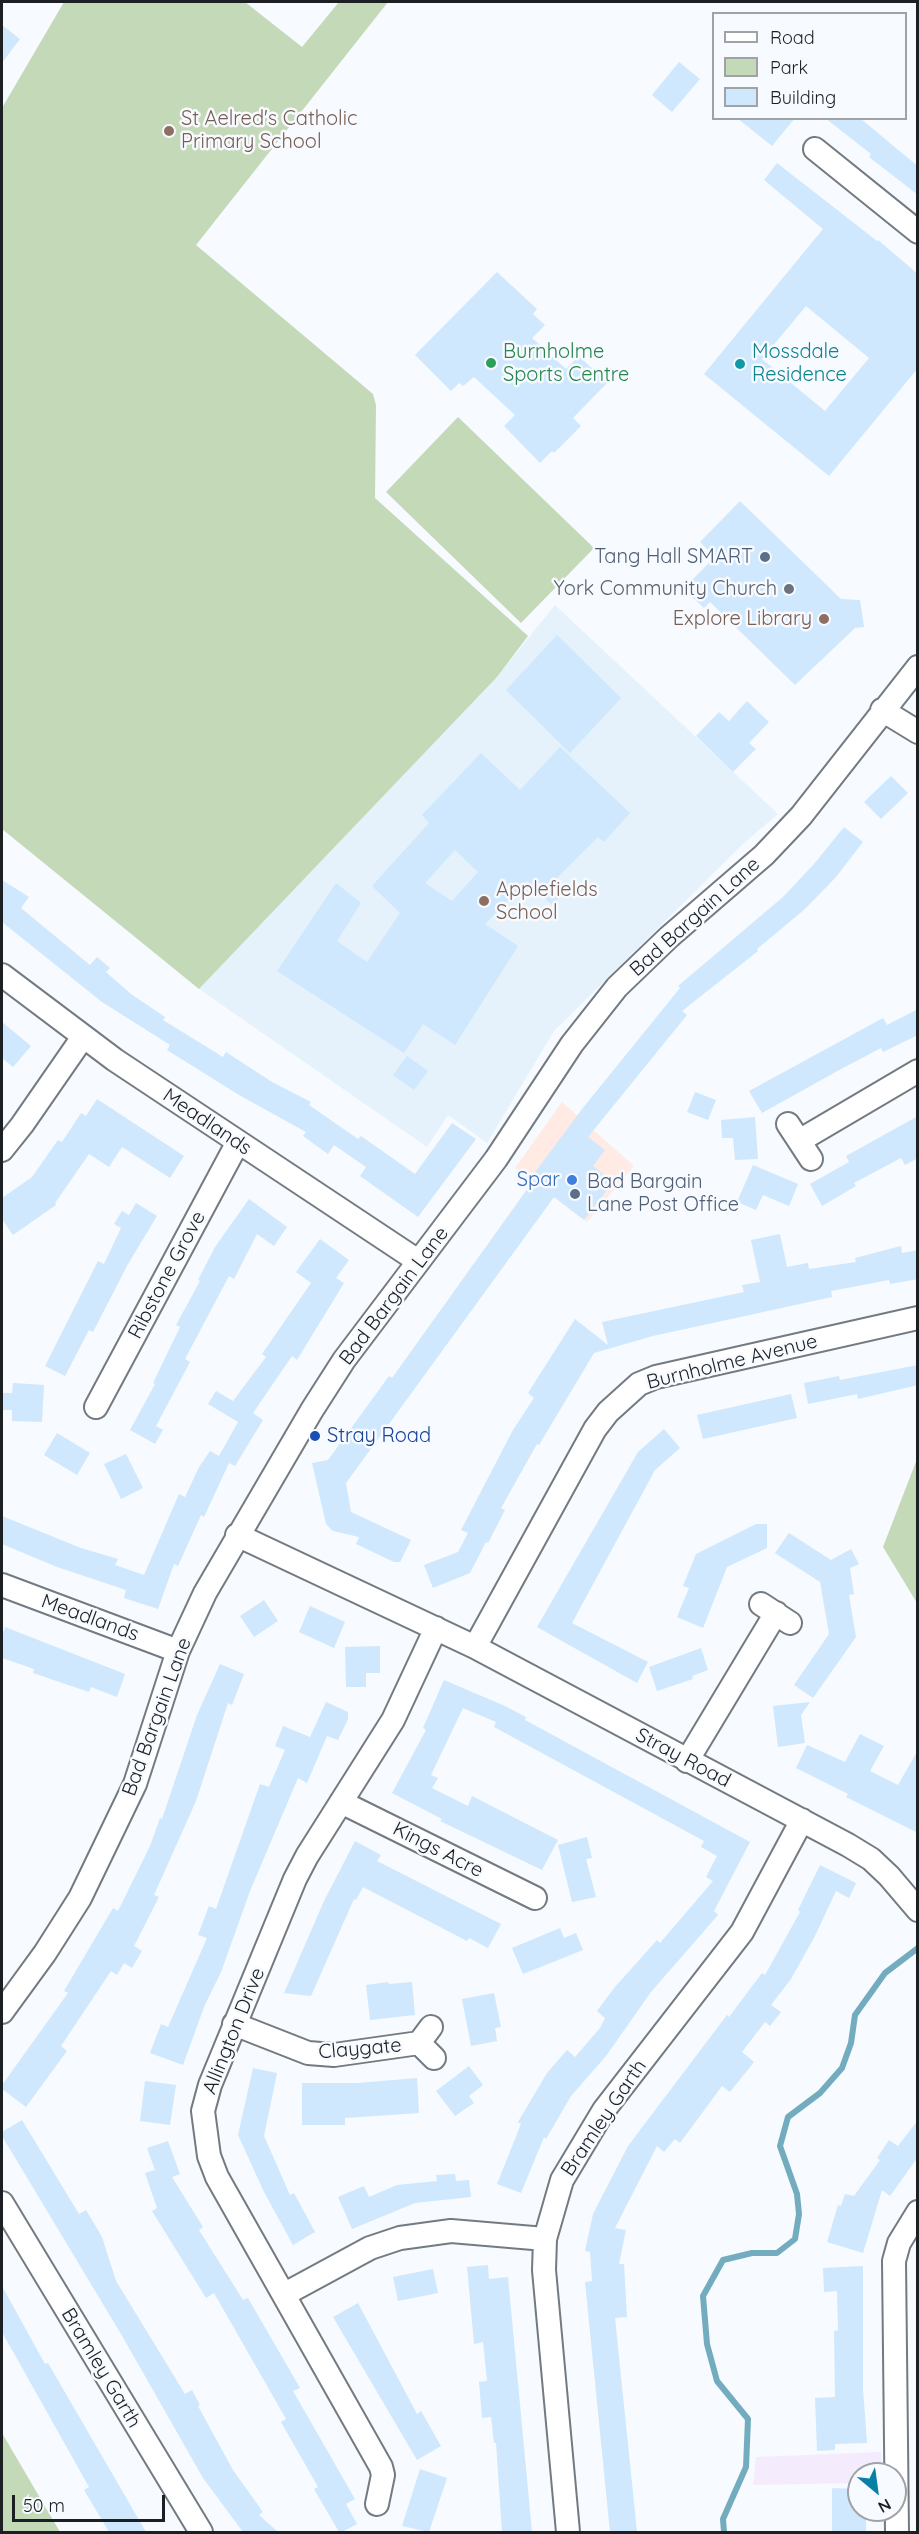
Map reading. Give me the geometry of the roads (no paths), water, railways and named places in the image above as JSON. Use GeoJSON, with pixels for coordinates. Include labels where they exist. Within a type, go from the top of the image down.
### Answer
{"type":"FeatureCollection","features":[{"type":"Feature","properties":{"kind":"street"},"geometry":{"type":"LineString","coordinates":[[815,149],[918,232]]}},
{"type":"Feature","properties":{"kind":"street","name":"Bad Bargain Lane"},"geometry":{"type":"LineString","coordinates":[[2,2012],[45,1953],[80,1898],[109,1842],[146,1754],[178,1651],[237,1535],[338,1370],[496,1159],[572,1044],[617,987],[669,937],[764,855],[801,816],[918,667]]}},
{"type":"Feature","properties":{"kind":"street"},"geometry":{"type":"LineString","coordinates":[[882,710],[918,732]]}},
{"type":"Feature","properties":{"kind":"street","name":"Meadlands"},"geometry":{"type":"LineString","coordinates":[[2,975],[83,1038],[418,1261]]}},
{"type":"Feature","properties":{"kind":"street"},"geometry":{"type":"LineString","coordinates":[[2,1150],[83,1038]]}},
{"type":"Feature","properties":{"kind":"street"},"geometry":{"type":"LineString","coordinates":[[800,1142],[918,1071]]}},
{"type":"Feature","properties":{"kind":"street","name":"Ribstone Grove"},"geometry":{"type":"LineString","coordinates":[[96,1407],[238,1142]]}},
{"type":"Feature","properties":{"kind":"street","name":"Burnholme Avenue"},"geometry":{"type":"LineString","coordinates":[[475,1647],[595,1429],[608,1412],[639,1384],[656,1377],[918,1318]]}},
{"type":"Feature","properties":{"kind":"street","name":"Stray Road"},"geometry":{"type":"LineString","coordinates":[[237,1535],[475,1647],[802,1820],[871,1859],[918,1910]]}},
{"type":"Feature","properties":{"kind":"street","name":"Meadlands"},"geometry":{"type":"LineString","coordinates":[[2,1585],[178,1651]]}},
{"type":"Feature","properties":{"kind":"street"},"geometry":{"type":"LineString","coordinates":[[687,1761],[776,1613]]}},
{"type":"Feature","properties":{"kind":"street","name":"Allington Drive"},"geometry":{"type":"LineString","coordinates":[[377,2504],[383,2475],[381,2467],[217,2177],[204,2133],[203,2111],[210,2085],[234,2024],[295,1879],[393,1720],[436,1628]]}},
{"type":"Feature","properties":{"kind":"street","name":"Kings Acre"},"geometry":{"type":"LineString","coordinates":[[341,1802],[534,1899]]}},
{"type":"Feature","properties":{"kind":"street","name":"Bramley Garth"},"geometry":{"type":"LineString","coordinates":[[568,2532],[544,2270],[545,2239],[562,2180],[604,2110],[742,1932],[802,1820]]}},
{"type":"Feature","properties":{"kind":"street","name":"Claygate"},"geometry":{"type":"LineString","coordinates":[[234,2024],[308,2053],[343,2055],[428,2043]]}},
{"type":"Feature","properties":{"kind":"street","name":"Bramley Garth"},"geometry":{"type":"LineString","coordinates":[[2,2203],[201,2532]]}},
{"type":"Feature","properties":{"kind":"street"},"geometry":{"type":"LineString","coordinates":[[897,2532],[894,2261],[899,2242],[918,2212]]}},
{"type":"Feature","properties":{"kind":"street"},"geometry":{"type":"LineString","coordinates":[[285,2294],[370,2248],[400,2238],[451,2231],[545,2239]]}},
{"type":"Feature","properties":{"kind":"waterway"},"geometry":{"type":"LineString","coordinates":[[724,2532],[723,2519],[746,2467],[748,2419],[717,2381],[707,2344],[703,2296],[723,2260],[752,2253],[777,2253],[795,2239],[799,2214],[797,2194],[780,2146],[788,2117],[820,2093],[842,2068],[851,2043],[855,2015],[885,1973],[918,1948]]}},
{"type":"Feature","properties":{"kind":"place","name":"St Aelred's Catholic Primary School"},"geometry":{"type":"Point","coordinates":[169,131]}},
{"type":"Feature","properties":{"kind":"place","name":"Burnholme Sports Centre"},"geometry":{"type":"Point","coordinates":[491,363]}},
{"type":"Feature","properties":{"kind":"place","name":"Mossdale Residence"},"geometry":{"type":"Point","coordinates":[740,364]}},
{"type":"Feature","properties":{"kind":"place","name":"Tang Hall SMART"},"geometry":{"type":"Point","coordinates":[765,557]}},
{"type":"Feature","properties":{"kind":"place","name":"York Community Church"},"geometry":{"type":"Point","coordinates":[789,589]}},
{"type":"Feature","properties":{"kind":"place","name":"Explore Library"},"geometry":{"type":"Point","coordinates":[824,619]}},
{"type":"Feature","properties":{"kind":"place","name":"Applefields School"},"geometry":{"type":"Point","coordinates":[484,901]}},
{"type":"Feature","properties":{"kind":"place","name":"Spar"},"geometry":{"type":"Point","coordinates":[572,1180]}},
{"type":"Feature","properties":{"kind":"place","name":"Bad Bargain Lane Post Office"},"geometry":{"type":"Point","coordinates":[575,1194]}},
{"type":"Feature","properties":{"kind":"place","name":"Stray Road"},"geometry":{"type":"Point","coordinates":[315,1436]}}]}
